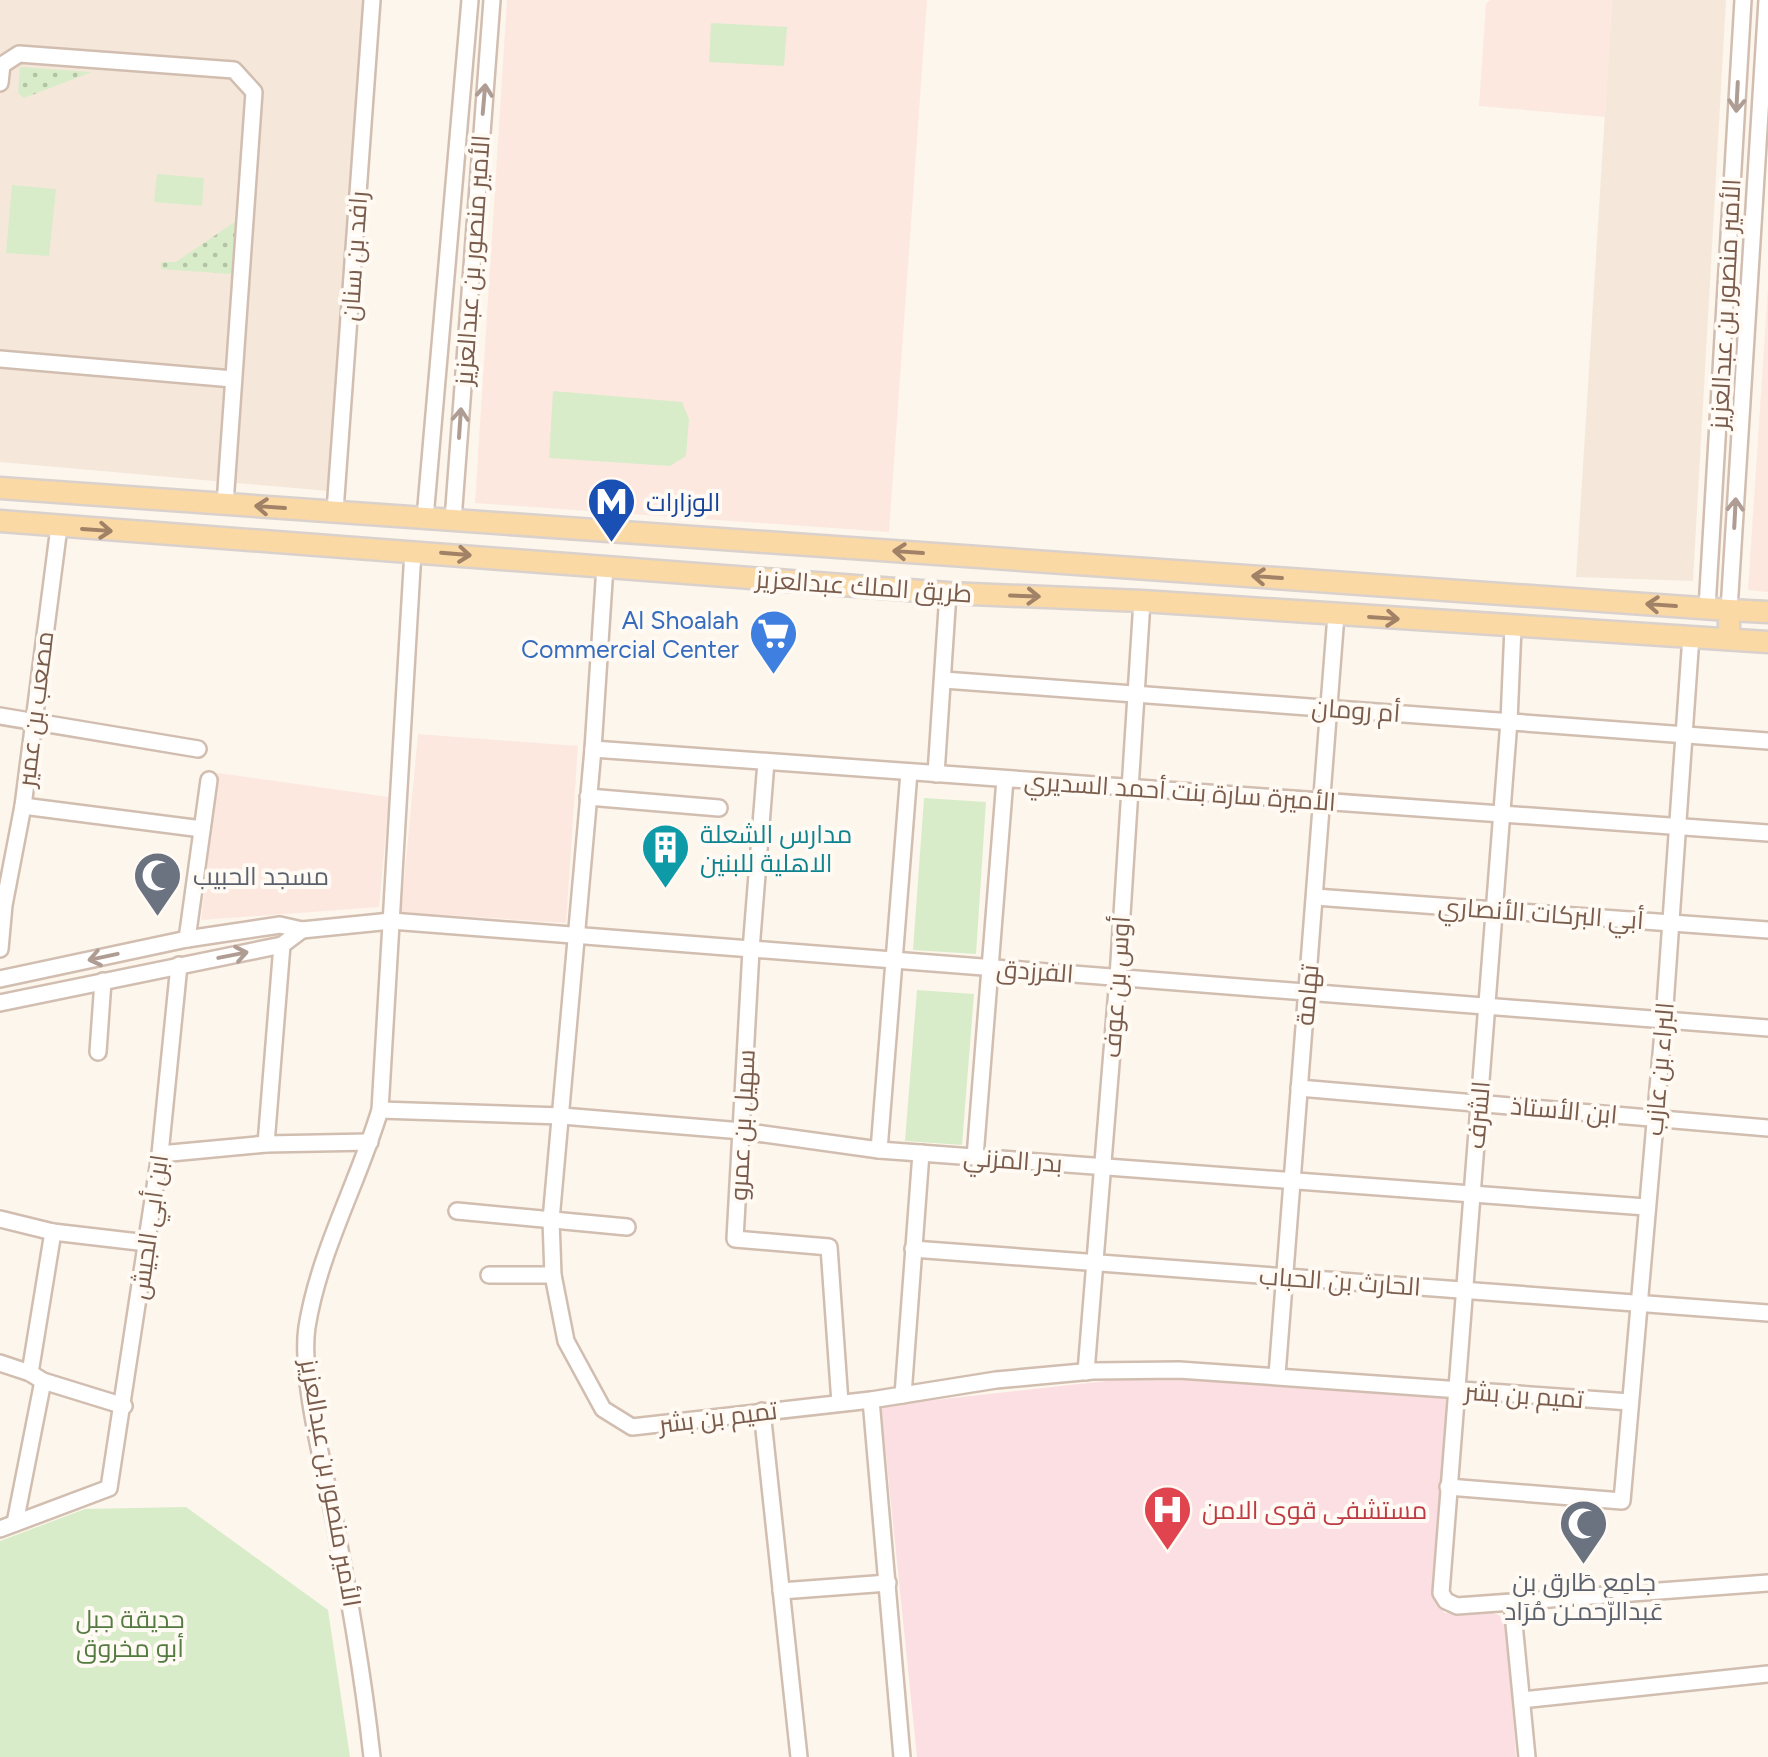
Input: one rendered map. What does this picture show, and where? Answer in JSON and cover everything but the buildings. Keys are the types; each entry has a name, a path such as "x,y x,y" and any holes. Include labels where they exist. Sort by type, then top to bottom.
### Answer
{"main road":[{"name":"طريق الملك عبدالعزيز","path":"0,488 1768,612"},
{"name":"طريق الملك عبدالعزيز","path":"0,522 948,593 1142,601 1768,642"},
{"path":"1738,610 1738,640"}],"street":[{"name":"رافد بن سنان","path":"335,512 372,0"},
{"name":"الأمير منصور بن عبدالعزيز","path":"426,518 470,0"},
{"name":"الأمير منصور بن عبدالعزيز","path":"454,520 492,0"},
{"name":"الأمير منصور بن عبدالعزيز","path":"1707,608 1743,0"},
{"name":"الأمير منصور بن عبدالعزيز","path":"1738,610 1742,398 1767,0"},
{"path":"0,83 2,65 20,54 234,70 254,92 224,504"},
{"path":"1727,262 1750,265"},
{"path":"0,359 233,379"},
{"path":"1719,396 1742,398"},
{"path":"431,459 458,460"},
{"name":"مصعب بن عمير","path":"0,950 2,904 23,806 59,527"},
{"name":"الأمير منصور بن عبدالعزيز","path":"372,1757 360,1648 310,1388 306,1331 320,1268 380,1110 413,551"},
{"name":"تميم بن بشر","path":"605,566 593,749 551,1220 553,1274 566,1341 603,1409 632,1427 871,1400 996,1380 1086,1372 1179,1370 1630,1402"},
{"path":"936,774 948,593"},
{"name":"أوس بن عوف","path":"1086,1372 1118,977 1142,601"},
{"name":"تهامة","path":"1277,1375 1336,616"},
{"name":"الشرف","path":"1512,1603 1457,1606 1446,1601 1441,1593 1510,722 1514,626"},
{"name":"البراء بن عازب","path":"1448,1487 1622,1501 1664,1020 1691,636"},
{"name":"أم رومان","path":"944,680 1768,741"},
{"path":"0,716 198,748"},
{"name":"الأميرة سارة بنت أحمد السديري","path":"593,749 1768,833"},
{"name":"سهيل بن عمرو","path":"766,762 751,950 736,1239 829,1247 840,1404"},
{"path":"878,1150 909,772"},
{"path":"975,1157 1005,779"},
{"path":"187,938 209,780"},
{"path":"588,797 719,808"},
{"path":"23,806 202,829"},
{"name":"أبي البركات الأنصاري","path":"1314,897 1768,930"},
{"name":"الفرزدق","path":"0,980 187,938 280,925 302,930 391,922 1768,1028"},
{"path":"0,1003 282,945 302,930"},
{"path":"266,1144 282,945"},
{"name":"ابن أبي الجيش","path":"8,1526 110,1488 160,1154 179,965"},
{"path":"98,1052 104,982"},
{"name":"ابن الأستاذ","path":"1299,1088 1768,1128"},
{"name":"بدر المزني","path":"380,1110 562,1116 742,1131 878,1150 1646,1207"},
{"path":"160,1154 266,1144 370,1142"},
{"path":"903,1395 921,1153"},
{"path":"457,1211 627,1227"},
{"path":"0,1219 53,1232 147,1243"},
{"path":"8,1526 36,1377 53,1232"},
{"name":"الحارث بن الحباب","path":"913,1249 1768,1313"},
{"path":"489,1275 553,1274"},
{"path":"0,1363 124,1406"},
{"path":"871,1400 902,1757"},
{"path":"762,1411 799,1757"},
{"path":"781,1591 888,1582"},
{"path":"1527,1757 1512,1603 1768,1583"},
{"path":"1522,1700 1768,1674"}],"shaded area":[{"path":"0,0 372,0 328,491 0,462"},
{"path":"507,0 927,0 889,532 475,503"},
{"path":"1490,0 1612,0 1605,117 1479,106 1486,4"},
{"path":"1612,0 1726,0 1693,581 1576,577"},
{"path":"1768,288 1768,592 1748,590"},
{"path":"418,734 578,746 566,923 401,912"},
{"path":"218,773 389,797 379,907 201,920"},
{"name":"مستشفى قوى الامن","path":"1178,1373 1446,1394 1451,1403 1436,1592 1444,1613 1490,1612 1506,1624 1516,1757 917,1757 881,1406"}],"green space":[{"path":"711,23 787,27 784,66 709,62"},
{"path":"20,67 92,72 24,98 18,93"},
{"path":"157,174 204,178 202,206 154,202"},
{"path":"12,185 56,189 49,256 6,253"},
{"path":"239,219 236,269 230,274 161,269 161,262 176,262"},
{"path":"553,391 682,402 689,419 686,456 670,466 549,458"},
{"path":"924,798 986,802 976,954 913,950"},
{"path":"917,990 974,994 962,1145 905,1141"},
{"name":"حديقة جبل أبو مخروق","path":"186,1507 328,1610 350,1757 0,1757 0,1541 85,1509"}],"place":[{"name":"الوزارات","path":"611,544"},
{"name":"Al Shoalah Commercial Center","path":"774,676"},
{"name":"مدارس الشعلة الاهلية للبنين","path":"665,890"},
{"name":"مسجد الحبيب","path":"158,918"},
{"name":"مستشفى قوى الامن","path":"1167,1552"},
{"name":"جامِع طَارق بن عَبدالرّحمـٰن مُرَاد","path":"1584,1566"}]}
